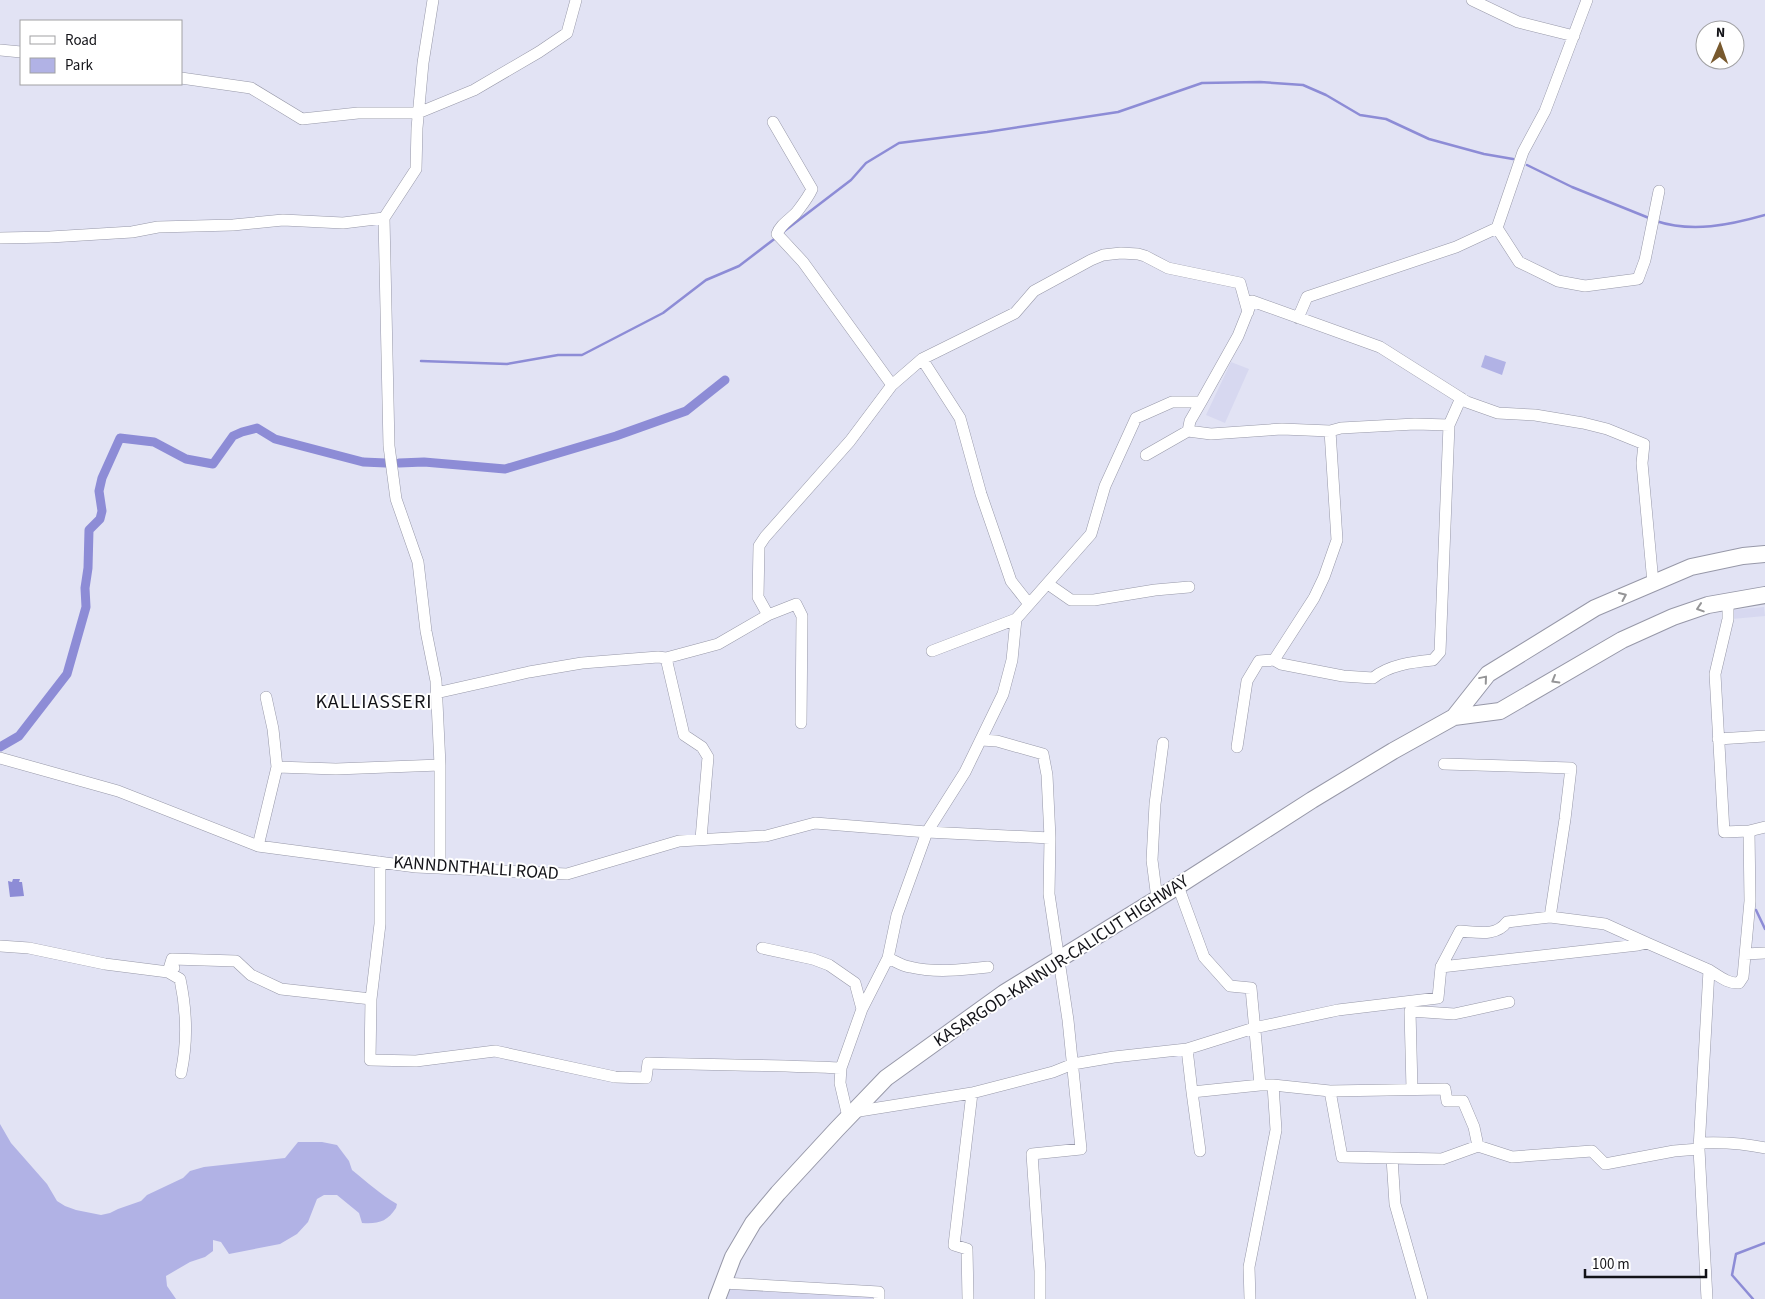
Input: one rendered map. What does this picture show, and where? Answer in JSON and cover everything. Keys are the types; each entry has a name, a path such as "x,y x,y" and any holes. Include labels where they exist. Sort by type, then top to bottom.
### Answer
{"highway":[{"name":"KASARGOD-KANNUR-CALICUT HIGHWAY","path":"1454,717 1488,674 1595,608 1692,567 1743,556 1765,554"},
{"name":"KASARGOD-KANNUR-CALICUT HIGHWAY","path":"717,1299 733,1257 753,1222 851,1114 886,1078 1004,994 1393,751 1454,717 1500,711 1622,640 1673,617 1708,605 1765,595"}],"street":[{"path":"433,0 423,63 418,113 416,169 384,218 390,446 396,499 418,562 436,693 440,765 440,868"},
{"path":"182,78 251,88 302,119 358,112 418,113 474,90 539,52 567,33 576,0"},
{"path":"1472,0 1518,22 1574,36"},
{"path":"1298,318 1307,297 1456,247 1497,228 1523,152 1546,111 1587,0"},
{"path":"0,50 20,52"},
{"path":"773,122 812,189 795,213 784,223 780,237 804,262 892,385"},
{"path":"1497,228 1519,262 1558,281 1585,286 1638,279 1645,260 1659,192"},
{"path":"0,238 132,232 158,227 233,225 283,220 343,223 384,218"},
{"path":"768,615 758,596 759,546 850,441 892,385 922,359 1015,312 1034,290 1090,260 1121,253 1146,256 1168,268 1240,283 1248,312"},
{"path":"1188,431 1190,421 1238,336 1252,301 1380,347 1467,402 1498,413 1535,415 1583,423 1644,444 1642,463 1653,582"},
{"path":"922,359 960,418 981,494 1011,581 1029,604"},
{"path":"1237,747 1248,681 1259,661 1274,660 1282,664 1343,676 1373,678 1379,673 1406,663 1432,660 1440,652 1449,425 1461,398"},
{"path":"932,651 1016,620 1090,534 1104,486 1136,418 1172,402 1201,402"},
{"path":"1146,455 1188,431 1211,434 1282,430 1330,431 1341,428 1414,424 1449,425"},
{"path":"1274,660 1314,598 1324,577 1337,540 1330,431"},
{"path":"1048,584 1071,600 1094,600 1155,590 1189,587"},
{"path":"1728,601 1728,618 1715,674 1724,832 1749,831 1765,827"},
{"path":"436,693 582,662 666,658 718,644 768,615 796,604 802,616 801,723"},
{"path":"1016,620 1012,660 1003,694 965,772 927,832 897,915 888,958 862,1009 841,1068 840,1083 851,1114 972,1094 1053,1072 1073,1064 1114,1057 1187,1049 1254,1028 1338,1010 1438,998 1441,967 1460,931 1496,932 1506,922 1550,917 1605,924 1709,970 1727,981 1739,983 1743,977 1750,901 1749,831"},
{"path":"666,658 684,735 702,747 708,757 701,839"},
{"path":"258,846 277,766 273,729 266,698"},
{"path":"1718,739 1765,736"},
{"path":"981,740 997,741 1043,754 1047,775 1050,838 1049,894 1073,1064 1081,1148 1032,1154 1040,1271 1040,1299"},
{"path":"1157,899 1152,860 1155,804 1163,743"},
{"name":"KANNDNTHALLI ROAD","path":"0,758 118,791 258,846 440,868 567,874 679,840 766,836 815,823 927,832 1050,838"},
{"path":"1444,764 1571,768 1550,917"},
{"path":"277,766 336,769 440,765"},
{"path":"380,862 380,924 371,999 370,1060 416,1061 495,1051 615,1077 646,1078 648,1063 768,1064 841,1068"},
{"path":"1178,886 1204,957 1230,986 1251,988 1260,1085"},
{"path":"1441,967 1647,943"},
{"path":"0,946 29,948 106,964 168,972 180,979 186,1008 186,1054 181,1073"},
{"path":"762,948 829,965 855,983 862,1009"},
{"path":"1745,954 1765,953"},
{"path":"888,958 909,967 940,970 988,967"},
{"path":"168,972 172,959 236,961 251,975 281,989 371,999"},
{"path":"1707,1299 1699,1146 1709,970"},
{"path":"1412,1089 1410,1011 1454,1014 1508,1002"},
{"path":"1187,1049 1200,1151"},
{"path":"1192,1092 1260,1085 1330,1091 1444,1089 1447,1101 1463,1101 1474,1127 1478,1146"},
{"path":"1250,1299 1249,1267 1276,1130 1273,1085"},
{"path":"1330,1091 1342,1157 1442,1159 1478,1146 1512,1157 1592,1151 1605,1164 1722,1142 1751,1144 1765,1148"},
{"path":"968,1299 967,1249 954,1245 972,1094"},
{"path":"1392,1158 1395,1204 1422,1299"},
{"path":"723,1283 879,1292 879,1299"}],"shaded area":[{"path":"1231,362 1249,369 1225,423 1206,415"},
{"path":"1764,607 1765,616 1732,619 1732,610"},
{"path":"13,879 20,879 19,882 22,882 24,896 10,897 8,881 12,882"},
{"path":"729,1289 877,1294 877,1299 727,1299"}],"green space":[{"path":"1485,355 1506,362 1502,375 1481,367"},
{"path":"0,1124 11,1143 47,1184 57,1201 76,1210 101,1215 110,1213 141,1201 147,1195 183,1178 190,1171 204,1167 285,1158 298,1142 322,1142 337,1145 349,1161 352,1170 397,1204 393,1213 386,1219 373,1223 362,1223 359,1213 337,1195 324,1195 317,1199 308,1222 297,1234 280,1244 229,1254 221,1242 213,1240 213,1251 205,1257 190,1262 166,1276 167,1286 176,1299 0,1299"}],"waterway":[{"path":"783,232 851,180 866,163 899,143 1118,112 1202,83 1260,82 1303,85 1326,95 1360,115 1386,119 1429,139 1484,154 1513,159"},
{"path":"1527,165 1572,187 1649,218"},
{"path":"1656,221 1683,227 1697,227 1738,222 1765,215"},
{"path":"421,361 507,364 558,355 582,355 663,313 706,280 739,266 777,237"},
{"path":"399,463 424,462 505,469 616,436 686,411 725,380"},
{"path":"0,747 19,736 67,674 86,607 85,588 88,568 89,530 100,519 102,511 99,491 102,478 120,438 154,442 186,459 213,464 233,436 257,428 275,439 363,462 386,463"},
{"path":"1756,910 1765,929"},
{"path":"1753,1299 1732,1275 1736,1254 1765,1243"}],"district":[{"name":"KALLIASSERI","path":"374,702"}]}
